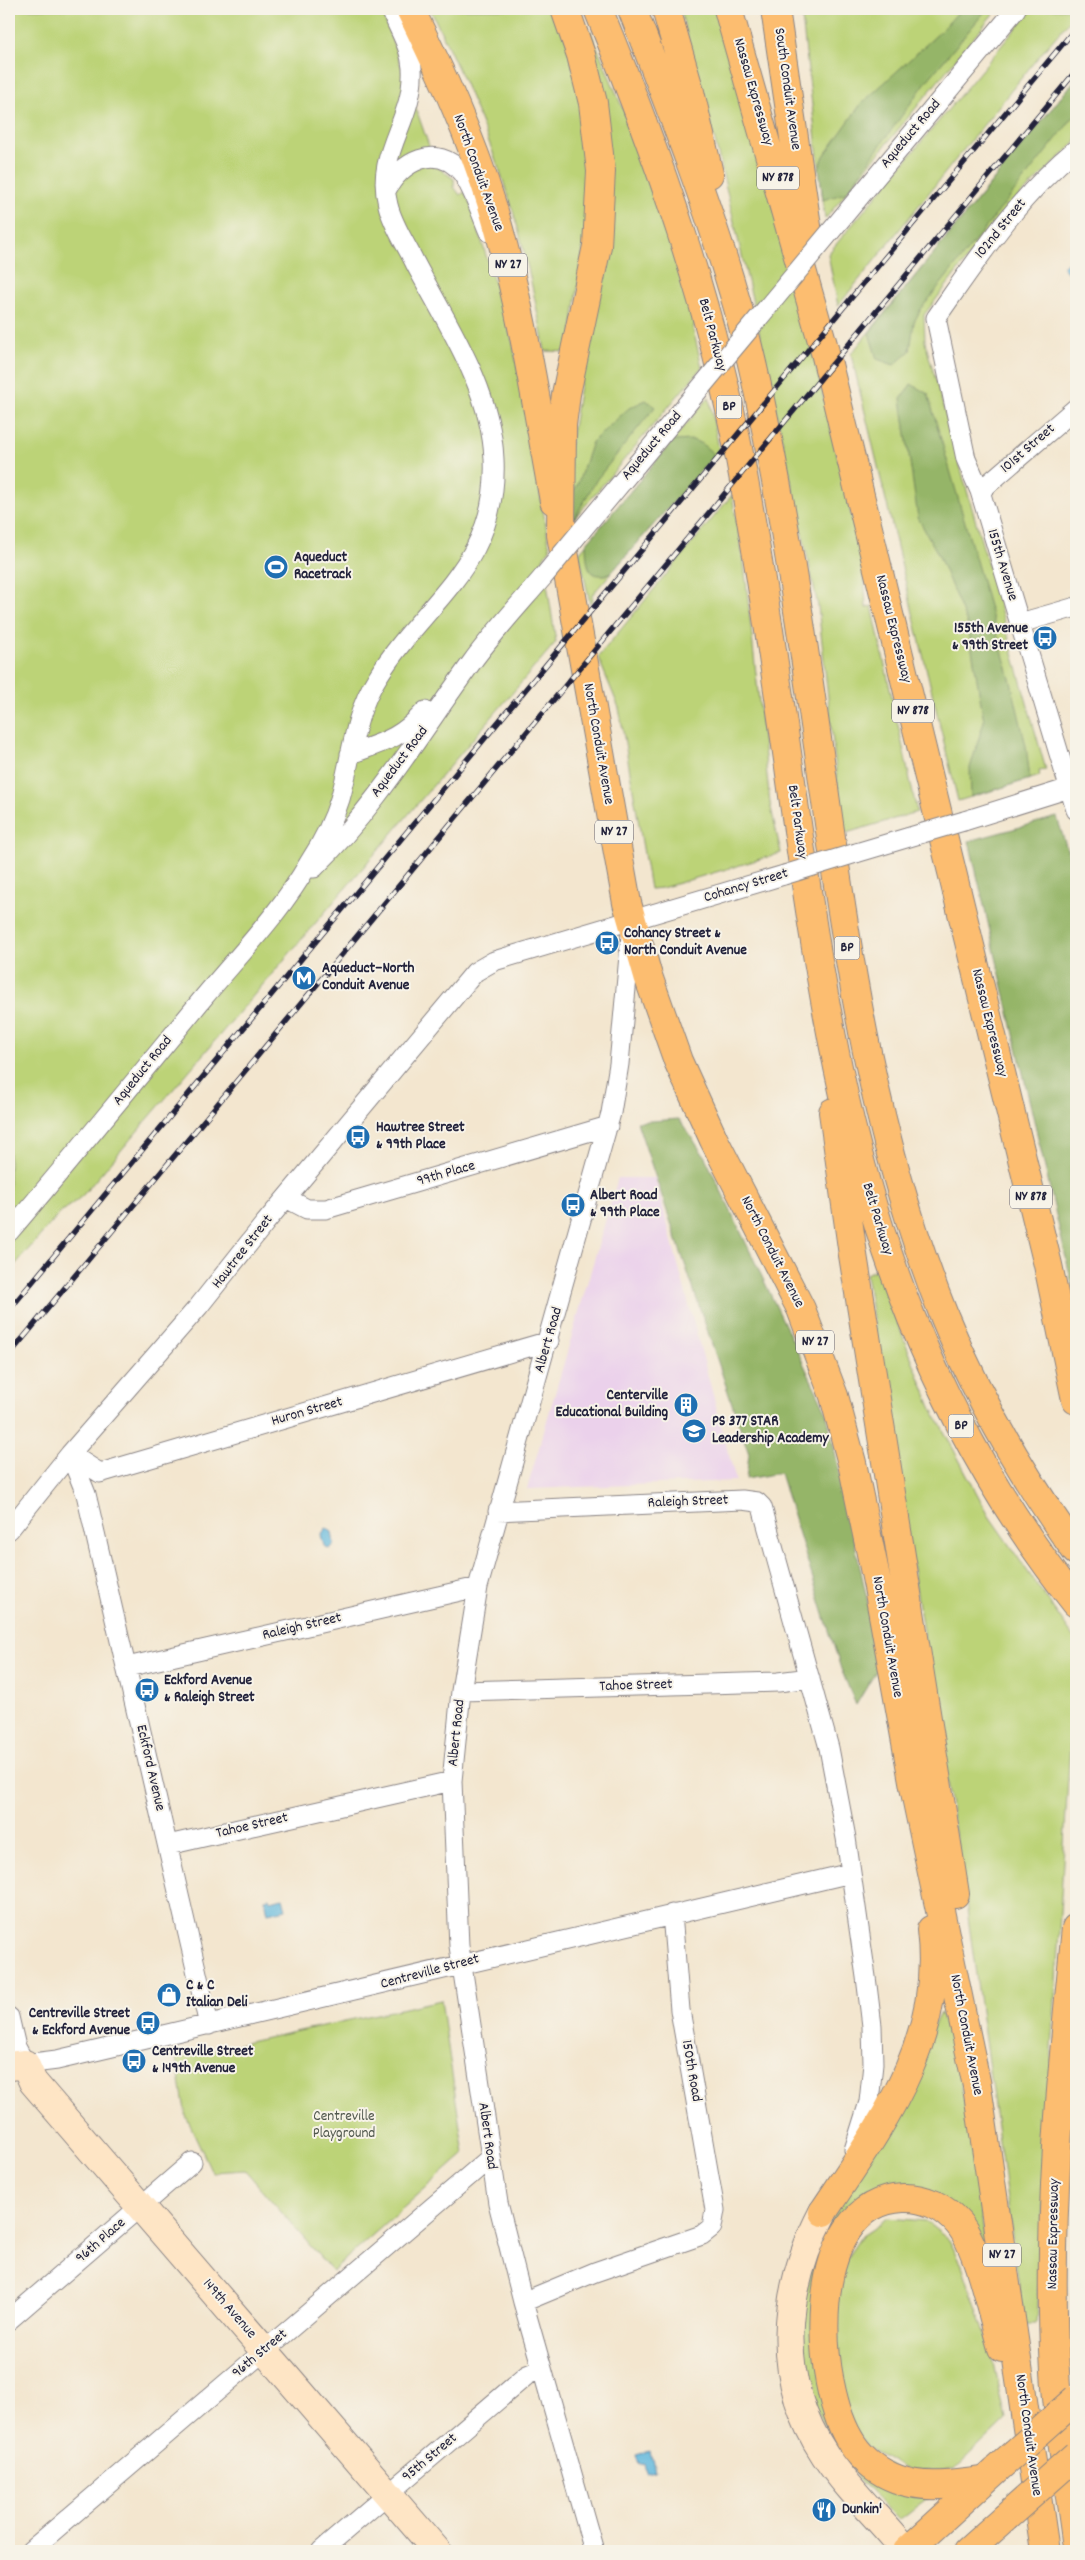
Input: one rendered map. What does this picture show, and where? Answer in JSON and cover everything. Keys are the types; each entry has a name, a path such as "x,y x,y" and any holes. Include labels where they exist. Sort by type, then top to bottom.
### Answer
{"main road":[{"name":"North Conduit Avenue","path":"410,9 443,80 481,174 515,288 571,533 631,920 662,1018 678,1061 714,1140 801,1309 834,1396 864,1512 916,1792 977,2086 1045,2551"},
{"path":"565,9 581,55 593,103 601,171 597,246 566,394 562,425 571,533"},
{"name":"Belt Parkway","path":"598,9 659,168 698,285 719,361 739,454 758,558 821,988 840,1080 863,1170 890,1259 911,1318 946,1396 978,1458 1024,1532 1076,1603"},
{"name":"Belt Parkway","path":"632,9 692,168 728,276 752,362 780,504 859,1016 879,1111 908,1212 934,1291 979,1394 1020,1467 1076,1551"},
{"path":"666,9 703,143 728,276"},
{"name":"Nassau Expressway","path":"728,9 824,348 1045,1256 1076,1400"},
{"name":"South Conduit Avenue","path":"775,9 824,348"},
{"path":"821,988 835,1134 968,1976 977,2086"},
{"path":"908,1212 960,1312 1006,1410 1049,1483 1076,1522"},
{"path":"823,2212 868,2144 901,2088 915,2058 924,2024 931,1989 933,1956 916,1792"},
{"name":"Nassau Expressway","path":"1076,1928 1056,2134 1052,2244 1055,2372 1076,2540"},
{"path":"990,2475 926,2486 896,2479 876,2468 860,2454 843,2427 828,2373 825,2339 826,2304 830,2275 839,2244 846,2230 865,2210 890,2199 910,2198 941,2208 958,2222 972,2247 1026,2424"},
{"path":"907,2551 1076,2399"},
{"path":"968,2551 1076,2454"}],"street":[{"name":"Aqueduct Road","path":"295,887 334,816 357,721 377,678 458,578 476,548 487,518 494,471 490,427 475,379 388,208 385,165 409,103 412,82 409,51 391,9"},
{"name":"Aqueduct Road","path":"9,1232 295,887 333,849 362,814 436,714 472,661 543,577 571,533 637,464 1016,9"},
{"name":"102nd Street","path":"936,318 1003,222 1058,164 1076,149"},
{"path":"386,191 399,170 418,159 434,157 454,166 464,176 515,288"},
{"name":"155th Avenue","path":"936,318 966,459 980,491 1073,788 1076,810"},
{"name":"101st Street","path":"980,491 1076,408"},
{"path":"1020,623 1076,607"},
{"path":"350,754 402,734 472,661"},
{"name":"Cohancy Street","path":"475,972 494,961 1073,788"},
{"name":"Albert Road","path":"594,2551 523,2302 498,2203 459,1946 452,1781 462,1691 478,1587 498,1511 549,1341 608,1126 619,1064 631,920"},
{"name":"Hawtree Street","path":"9,1530 70,1454 199,1306 286,1198 475,972"},
{"name":"99th Place","path":"286,1198 307,1209 326,1209 608,1126"},
{"name":"Huron Street","path":"70,1454 100,1473 549,1341"},
{"name":"Eckford Avenue","path":"70,1454 86,1494 209,2025"},
{"name":"Raleigh Street","path":"498,1511 732,1500 757,1502 765,1514 810,1678"},
{"name":"Raleigh Street","path":"127,1667 478,1587"},
{"path":"810,1678 829,1748 851,1873 872,2026 873,2064 869,2102 857,2143 801,2260 792,2293 789,2342 796,2389 808,2424 825,2454 907,2551"},
{"name":"Tahoe Street","path":"462,1691 758,1682 810,1678"},
{"name":"Tahoe Street","path":"168,1845 452,1781"},
{"name":"Centreville Street","path":"17,2065 57,2060 851,1873"},
{"name":"150th Road","path":"523,2302 594,2272 702,2236 712,2227 714,2210 680,2010 672,1914"},
{"path":"9,2016 16,2047 17,2065"},
{"name":"149th Avenue","path":"17,2065 437,2551"},
{"name":"96th Street","path":"30,2551 490,2158"},
{"name":"96th Place","path":"9,2320 192,2162"},
{"name":"95th Street","path":"321,2551 527,2375 542,2369"}],"shaded area":[{"path":"618,1178 655,1178 736,1481 527,1489"}],"green space":[{"name":"Aqueduct Racetrack","path":"9,9 381,9 436,166 454,179 454,187 460,195 465,192 471,206 513,344 550,549 543,558 556,642 82,1196 58,1215 9,1272"},
{"path":"430,9 559,9 595,161 569,352 545,351 524,251 507,192 472,99"},
{"path":"680,9 717,9 803,311 864,570 866,608 872,606 917,812 843,834 818,606 751,294 715,141"},
{"path":"801,9 997,9 825,219"},
{"path":"961,9 987,9 926,82 846,193 823,200 819,168 824,156 861,104 941,31"},
{"path":"1032,9 1076,9 1076,13 1035,61 838,306 828,254"},
{"path":"590,30 630,126 696,320 693,329 702,367 574,519 569,452 593,307 585,44"},
{"path":"1076,79 1076,142 1003,212 924,315 925,342 1046,770 1039,771 1040,776 958,801 851,354"},
{"path":"1076,79 1076,114 921,309 914,322 910,351 894,365 877,359 869,333"},
{"path":"911,384 928,394 1011,682 1026,746 1030,779 971,797 970,768 984,721 968,626 938,554 918,518 901,399"},
{"path":"709,397 719,449 592,595 593,600 590,603 579,553"},
{"path":"646,400 655,407 597,479 574,519 570,497 578,483 592,442 629,408"},
{"path":"693,440 702,444 715,455 610,574 596,575 589,568 586,544 673,441"},
{"path":"732,495 744,563 770,803 781,853 662,888 650,889 619,708 598,657"},
{"path":"1057,817 1076,878 1076,1301 969,841"},
{"path":"679,1119 705,1157 826,1411 881,1663 856,1705 841,1669 780,1473 746,1479 749,1454 637,1122"},
{"path":"876,1269 931,1407 989,1516 1076,1641 1036,2323 1024,2323 965,1895 866,1274"},
{"name":"Centreville Playground","path":"441,2000 464,2154 332,2271 245,2170 212,2172 186,2116 176,2058"},
{"path":"940,2013 957,2054 985,2241 978,2242 925,2191 881,2190 854,2204 829,2239 837,2436 934,2493 899,2520 864,2484 845,2461 829,2436 818,2412 805,2362 803,2337 804,2311 813,2256"},
{"path":"888,2218 925,2221 949,2240 962,2265 993,2358 1006,2420 954,2470 908,2471 868,2448 846,2417 833,2347 835,2301 846,2259 862,2235"}],"water":[{"path":"1076,255 1076,274 1072,278 1063,267"},
{"path":"326,1528 332,1532 334,1544 330,1549 324,1546 321,1535"},
{"path":"269,1898 270,1901 283,1898 286,1909 268,1913 265,1899"},
{"path":"650,2451 655,2471 646,2473 644,2464 639,2465 636,2455"}],"railway":[{"path":"9,1310 1076,28"},
{"path":"9,1355 1076,71"}],"place":[{"name":"Aqueduct Racetrack","path":"276,567"},
{"name":"155th Avenue & 99th Street","path":"1045,638"},
{"name":"Cohancy Street & North Conduit Avenue","path":"607,943"},
{"name":"Aqueduct–North Conduit Avenue","path":"304,978"},
{"name":"Hawtree Street & 99th Place","path":"358,1137"},
{"name":"Albert Road & 99th Place","path":"573,1205"},
{"name":"Centerville Educational Building","path":"686,1405"},
{"name":"PS 377 STAR Leadership Academy","path":"694,1431"},
{"name":"Eckford Avenue & Raleigh Street","path":"147,1690"},
{"name":"C & C Italian Deli","path":"169,1995"},
{"name":"Centreville Street & Eckford Avenue","path":"148,2023"},
{"name":"Centreville Street & 149th Avenue","path":"134,2061"},
{"name":"Dunkin'","path":"824,2510"}]}
